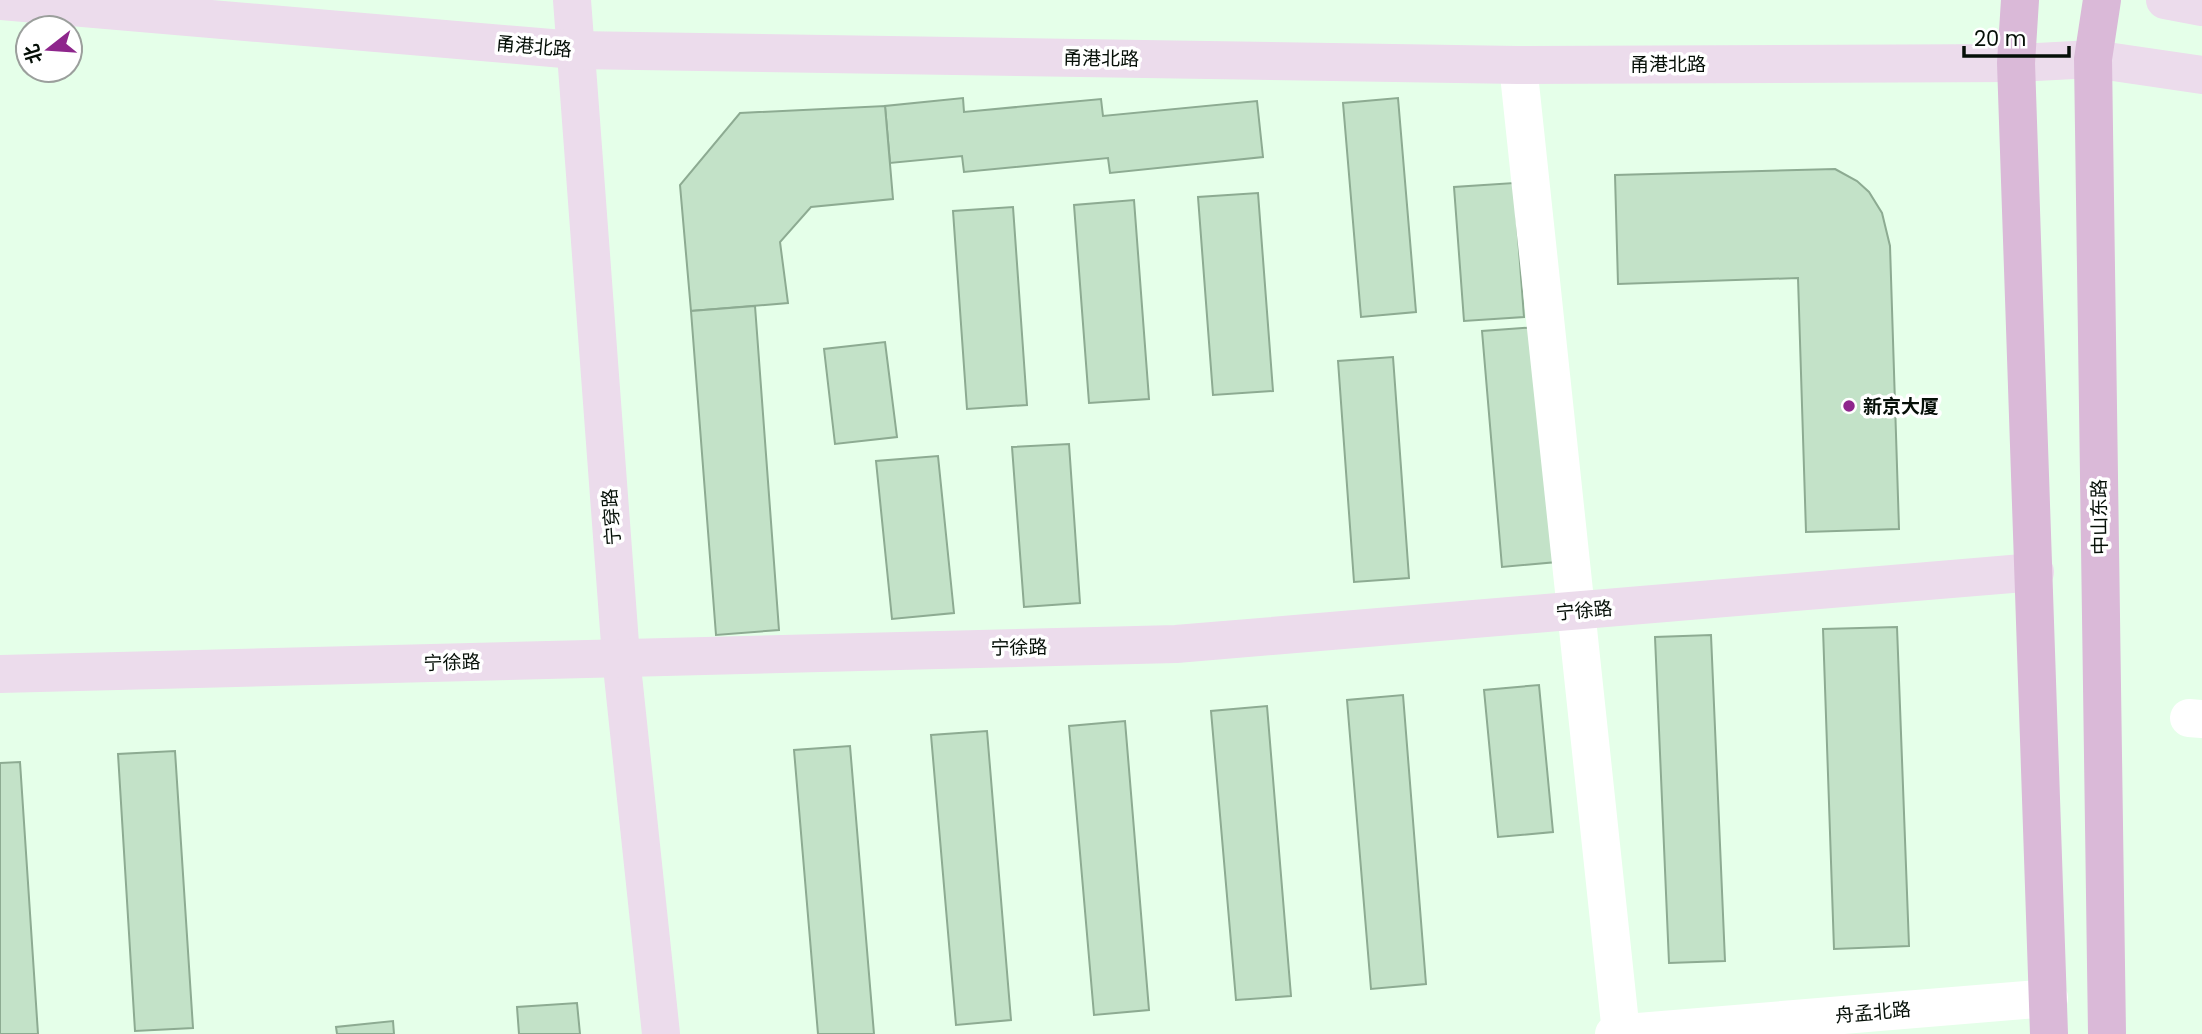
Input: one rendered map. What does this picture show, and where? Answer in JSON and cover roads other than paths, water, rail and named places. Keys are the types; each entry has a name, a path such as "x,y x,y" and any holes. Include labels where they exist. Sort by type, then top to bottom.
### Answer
{"main road":[{"path":"2020,0 2016,63 2049,1016"},
{"name":"中山东路","path":"2102,0 2093,59 2107,1034"}],"street":[{"name":"宁穿路","path":"572,0 621,657 661,1034"},
{"path":"2165,0 2202,7"},
{"name":"甬港北路","path":"0,1 575,50 1518,65 2016,63 2093,59 2202,75"},
{"path":"1518,65 1621,1033"},
{"name":"宁徐路","path":"0,674 1176,643 2035,572"},
{"name":"舟孟北路","path":"1614,1034 2049,1016"}],"place":[{"name":"新京大厦","path":"1849,406"}]}
